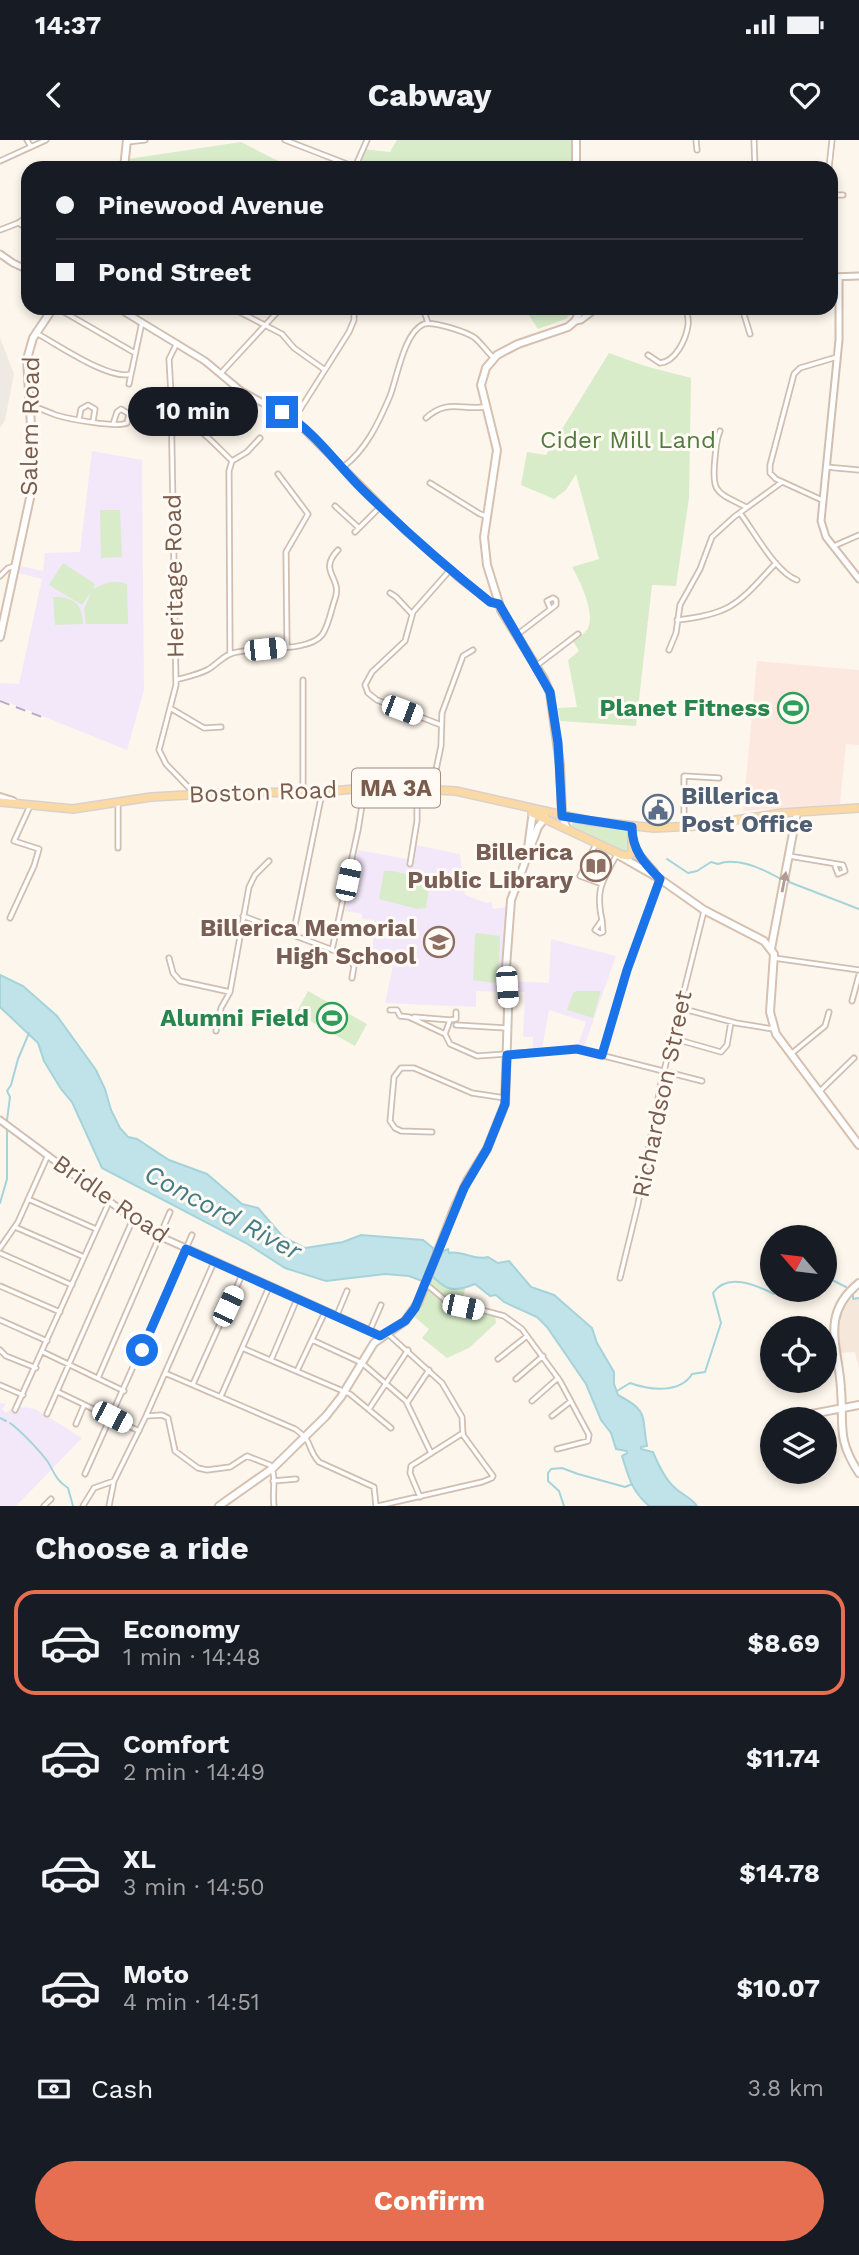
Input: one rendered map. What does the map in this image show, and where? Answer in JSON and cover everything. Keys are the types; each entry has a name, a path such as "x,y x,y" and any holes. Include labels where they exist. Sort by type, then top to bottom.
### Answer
{"main road":[{"path":"575,161 576,140"},
{"path":"125,161 127,141"},
{"name":"Salem Road","path":"0,637 21,549 31,484 32,443 27,359 36,333 50,315"},
{"path":"567,829 562,816 562,782 554,705 548,686 499,604 485,558 486,516 497,450 481,382 486,368 494,358 518,344 564,329 578,315"},
{"name":"Boston Road","path":"0,800 30,806 74,809 142,798 196,794 303,793 365,787 432,789 456,791 532,811 632,827 684,827 797,812 859,808"},
{"path":"527,857 532,811"},
{"name":"MA 3A","path":"532,811 617,854"},
{"path":"771,949 797,812"},
{"path":"219,1506 273,1468 330,1412 384,1334 410,1316 426,1283 464,1188 487,1149 503,1111 508,1029 506,967 511,900 538,827 545,818"},
{"path":"567,829 574,818"},
{"path":"617,854 630,855 632,827"},
{"path":"632,843 660,879"},
{"path":"617,854 705,909 764,941 771,949 774,958 770,1012 774,1029 859,1145"},
{"path":"859,1283 842,1302 834,1324 833,1343 840,1378 842,1437 859,1473"},
{"path":"837,1410 859,1405"}],"street":[{"path":"27,140 31,147"},
{"path":"0,161 46,140"},
{"path":"127,141 145,140"},
{"path":"285,140 342,161"},
{"path":"357,161 367,140"},
{"path":"696,140 697,150"},
{"path":"754,140 755,161"},
{"path":"830,161 832,140"},
{"path":"838,195 843,195"},
{"path":"0,230 21,221"},
{"path":"0,254 21,266"},
{"path":"838,277 859,276"},
{"path":"67,315 135,353"},
{"path":"130,315 221,373 241,391 294,419 380,507 450,570 490,602 499,604"},
{"path":"245,315 282,334 294,348 325,370"},
{"path":"221,373 274,315"},
{"path":"294,419 352,326 353,315"},
{"path":"425,315 428,323"},
{"path":"575,321 588,315"},
{"path":"648,355 660,363 674,358 688,326 687,315"},
{"path":"744,315 750,334"},
{"path":"836,315 837,357 821,525 859,579"},
{"path":"129,384 142,322"},
{"path":"342,469 362,451 389,398 398,367 419,327 428,323 472,336 494,358"},
{"path":"36,333 119,376 131,374"},
{"name":"Heritage Road","path":"177,343 169,359 176,680 160,745 160,756 196,794"},
{"path":"822,500 773,477 769,468 794,374 800,368 837,357"},
{"path":"79,419 82,407 88,405 95,409 93,421"},
{"path":"29,406 58,415 79,419 113,424 123,425 127,423 129,414 121,409 117,412 113,424"},
{"path":"426,418 437,409 445,407 485,407"},
{"path":"172,417 181,419 200,432 232,461"},
{"path":"720,431 716,440 714,485 720,493 746,507"},
{"path":"230,654 229,481 232,461 260,438"},
{"path":"825,467 859,470"},
{"path":"278,474 308,514 286,552 287,646"},
{"path":"669,650 674,641 682,599 700,569 710,540 746,507 782,482"},
{"path":"430,483 486,516"},
{"path":"335,506 357,530 380,507"},
{"path":"740,512 776,563 786,574 797,580"},
{"path":"834,546 859,535"},
{"path":"176,680 204,672 230,654 310,643 322,634 337,594 337,585 329,572 329,566 338,550"},
{"path":"677,620 731,608 776,563"},
{"path":"0,576 8,568 16,566"},
{"path":"441,725 377,701 366,690 366,681 406,640 412,614 450,570"},
{"path":"390,593 412,614"},
{"path":"516,635 550,608"},
{"path":"536,666 578,634"},
{"path":"432,789 441,746 442,713 463,656 473,650"},
{"path":"303,680 303,793"},
{"path":"170,708 204,728 221,727"},
{"path":"684,827 684,776 719,778"},
{"path":"332,950 365,787"},
{"path":"410,864 417,821 416,804 421,789"},
{"path":"293,934 322,792"},
{"path":"118,802 118,848"},
{"path":"10,918 39,849 14,841 30,806"},
{"path":"596,844 580,876 602,884"},
{"path":"603,920 598,903 602,884 617,854"},
{"path":"789,856 827,862 835,866"},
{"path":"216,1031 221,1008 230,992 251,882 269,861"},
{"path":"602,1055 627,970 660,879"},
{"name":"Richardson Street","path":"620,1278 638,1204 664,1071 705,909"},
{"path":"243,916 351,958 354,965 352,978"},
{"path":"169,958 174,975 180,981 230,992"},
{"path":"774,958 859,973 852,1001"},
{"path":"680,1008 731,1022 774,1029"},
{"path":"390,1010 397,1010 400,1016 450,1020 456,1019 456,1012"},
{"path":"791,1054 825,1026 829,1012"},
{"path":"409,1017 446,1034"},
{"path":"428,1026 430,1018"},
{"path":"450,1020 446,1034 450,1044 477,1056 577,1049 702,1081"},
{"path":"672,1038 722,1052 727,1045 731,1022"},
{"path":"456,1025 508,1029"},
{"path":"820,1091 854,1058"},
{"path":"432,1132 401,1131 390,1121 394,1077 401,1068 414,1068 472,1093 505,1098"},
{"name":"Bridle Road","path":"0,1120 132,1219 159,1236 369,1332 384,1334"},
{"path":"48,1155 15,1227 0,1251 72,1285"},
{"path":"27,1198 96,1229"},
{"path":"16,1410 109,1202"},
{"path":"97,1378 170,1212"},
{"path":"47,1414 132,1219"},
{"path":"15,1227 84,1257"},
{"path":"85,1474 192,1235"},
{"path":"109,1506 114,1481 146,1416 214,1262"},
{"path":"193,1384 242,1275"},
{"path":"426,1283 451,1302 504,1316 517,1324 543,1356 590,1438 588,1441 557,1449"},
{"path":"0,1286 60,1312"},
{"path":"221,1396 269,1287"},
{"path":"336,1317 347,1291"},
{"path":"271,1360 297,1299"},
{"path":"369,1332 381,1305"},
{"path":"297,1371 325,1312"},
{"path":"0,1320 47,1341"},
{"path":"165,1373 292,1427 306,1436 319,1462 374,1488 377,1506 492,1478 491,1470 463,1433 463,1421 442,1382 408,1350 384,1334"},
{"path":"498,1359 527,1336"},
{"path":"312,1340 362,1363 407,1402 431,1453"},
{"path":"242,1348 345,1392 391,1428"},
{"path":"0,1350 6,1356 36,1368"},
{"path":"369,1409 408,1350"},
{"path":"43,1352 124,1391"},
{"path":"516,1379 543,1356"},
{"path":"407,1402 429,1370"},
{"path":"532,1401 558,1378"},
{"path":"0,1385 23,1395"},
{"path":"58,1392 139,1431"},
{"path":"552,1416 571,1401"},
{"path":"76,1424 84,1405"},
{"path":"146,1416 162,1416 169,1420 175,1451 198,1468 207,1470 230,1467 247,1456 266,1463 273,1468 274,1506"},
{"path":"420,1497 410,1469 413,1464 463,1433"},
{"path":"273,1481 296,1479"},
{"path":"83,1506 94,1488 114,1481"},
{"path":"44,1506 51,1499"}],"shaded area":[{"path":"0,338 14,374 5,420 0,428"},
{"path":"92,451 142,460 144,690 127,750 0,699 0,683 19,684 42,579 18,573 20,566 43,571 45,553 80,552"},
{"path":"757,661 859,670 859,745 846,744 840,804 743,811"},
{"name":"Billerica Memorial High School","path":"416,845 460,854 465,895 487,903 491,901 493,909 507,907 503,992 476,991 476,1007 385,1003 393,966 372,965 374,920 362,919 362,914 345,911 358,850 412,860"},
{"path":"551,939 616,956 584,1047 578,1045 586,1022 549,1010 542,1049 533,1049 533,1037 523,1037 525,992 510,992 509,981 549,983"},
{"path":"859,1299 859,1368 855,1352 839,1353 837,1325 847,1300"},
{"path":"0,1403 6,1404 2,1409 6,1413 15,1406 35,1409 82,1438 16,1506 0,1506"}],"green space":[{"path":"397,140 574,140 572,161 360,161 363,149 390,152"},
{"path":"241,142 278,161 128,161"},
{"path":"529,315 569,315 566,319 538,329"},
{"name":"Cider Mill Land","path":"609,353 691,378 689,498 676,586 652,585 636,726 560,721 558,708 577,707 568,660 579,651 573,641 586,631 590,617 586,599 572,567 599,559 576,474 566,490 554,499 521,485 527,452 546,455"},
{"path":"100,510 120,510 122,557 101,558"},
{"path":"63,563 95,584 93,589 109,582 127,584 128,624 86,624 84,609 91,592 82,605 49,585"},
{"path":"53,597 66,598 76,603 81,611 83,624 55,625"},
{"path":"574,822 629,830 648,869 572,829 570,826"},
{"path":"384,871 430,880 426,908 417,909 379,899"},
{"path":"477,933 500,936 499,981 496,983 473,980"},
{"name":"Alumni Field","path":"308,991 367,1024 355,1046 296,1013"},
{"path":"576,991 601,991 593,1018 567,1010"},
{"path":"431,1275 441,1285 465,1289 462,1302 439,1292 429,1280"},
{"path":"427,1287 441,1301 495,1317 496,1323 469,1348 447,1358 422,1338 429,1329 412,1315"}],"water":[{"name":"Concord River","path":"0,975 23,986 57,1016 96,1070 111,1110 128,1137 137,1139 169,1160 207,1174 242,1204 258,1208 283,1237 305,1248 343,1242 361,1235 423,1240 433,1248 434,1255 441,1256 443,1251 448,1249 449,1253 488,1257 498,1263 509,1261 531,1287 554,1295 592,1328 597,1343 614,1372 618,1395 640,1410 647,1446 641,1449 653,1452 671,1484 697,1506 649,1506 638,1495 622,1456 627,1451 616,1449 611,1433 601,1420 586,1384 547,1327 537,1317 504,1302 496,1295 490,1296 475,1284 460,1289 443,1286 427,1271 422,1281 409,1276 385,1274 326,1281 285,1268 246,1243 102,1168 72,1102 44,1061 38,1043 0,1007"}],"waterway":[{"path":"667,859 688,873 711,862 733,862 758,868 779,878"},
{"path":"789,882 859,909"},
{"path":"7,1120 10,1097 7,1091 29,1033"},
{"path":"0,1203 7,1179 7,1129"},
{"path":"617,1391 630,1383 664,1389 680,1385 692,1374 705,1372 721,1323 713,1293 726,1283 734,1282 760,1287"},
{"path":"837,1282 846,1287"},
{"path":"853,1294 853,1299 859,1298"},
{"path":"0,1418 6,1421"},
{"path":"10,1423 40,1452 58,1479 68,1488 73,1506"},
{"path":"564,1506 559,1491 548,1481 551,1469 562,1468 625,1487 632,1484"}],"railway":[{"path":"0,701 42,717"}],"place":[{"name":"Planet Fitness","path":"793,708"},
{"name":"Billerica Post Office","path":"658,810"},
{"name":"Billerica Public Library","path":"596,866"},
{"name":"Billerica Memorial High School","path":"439,942"},
{"name":"Alumni Field","path":"332,1018"}],"route":[{"path":"142,1350 186,1249 380,1336 408,1319 422,1295 464,1188 487,1149 498,1123 505,1104 507,1055 577,1049 602,1055 627,970 660,879 632,843 632,827 562,816 562,782 554,705 548,686 499,604 490,602 431,554 364,491 306,429 282,412"}]}
